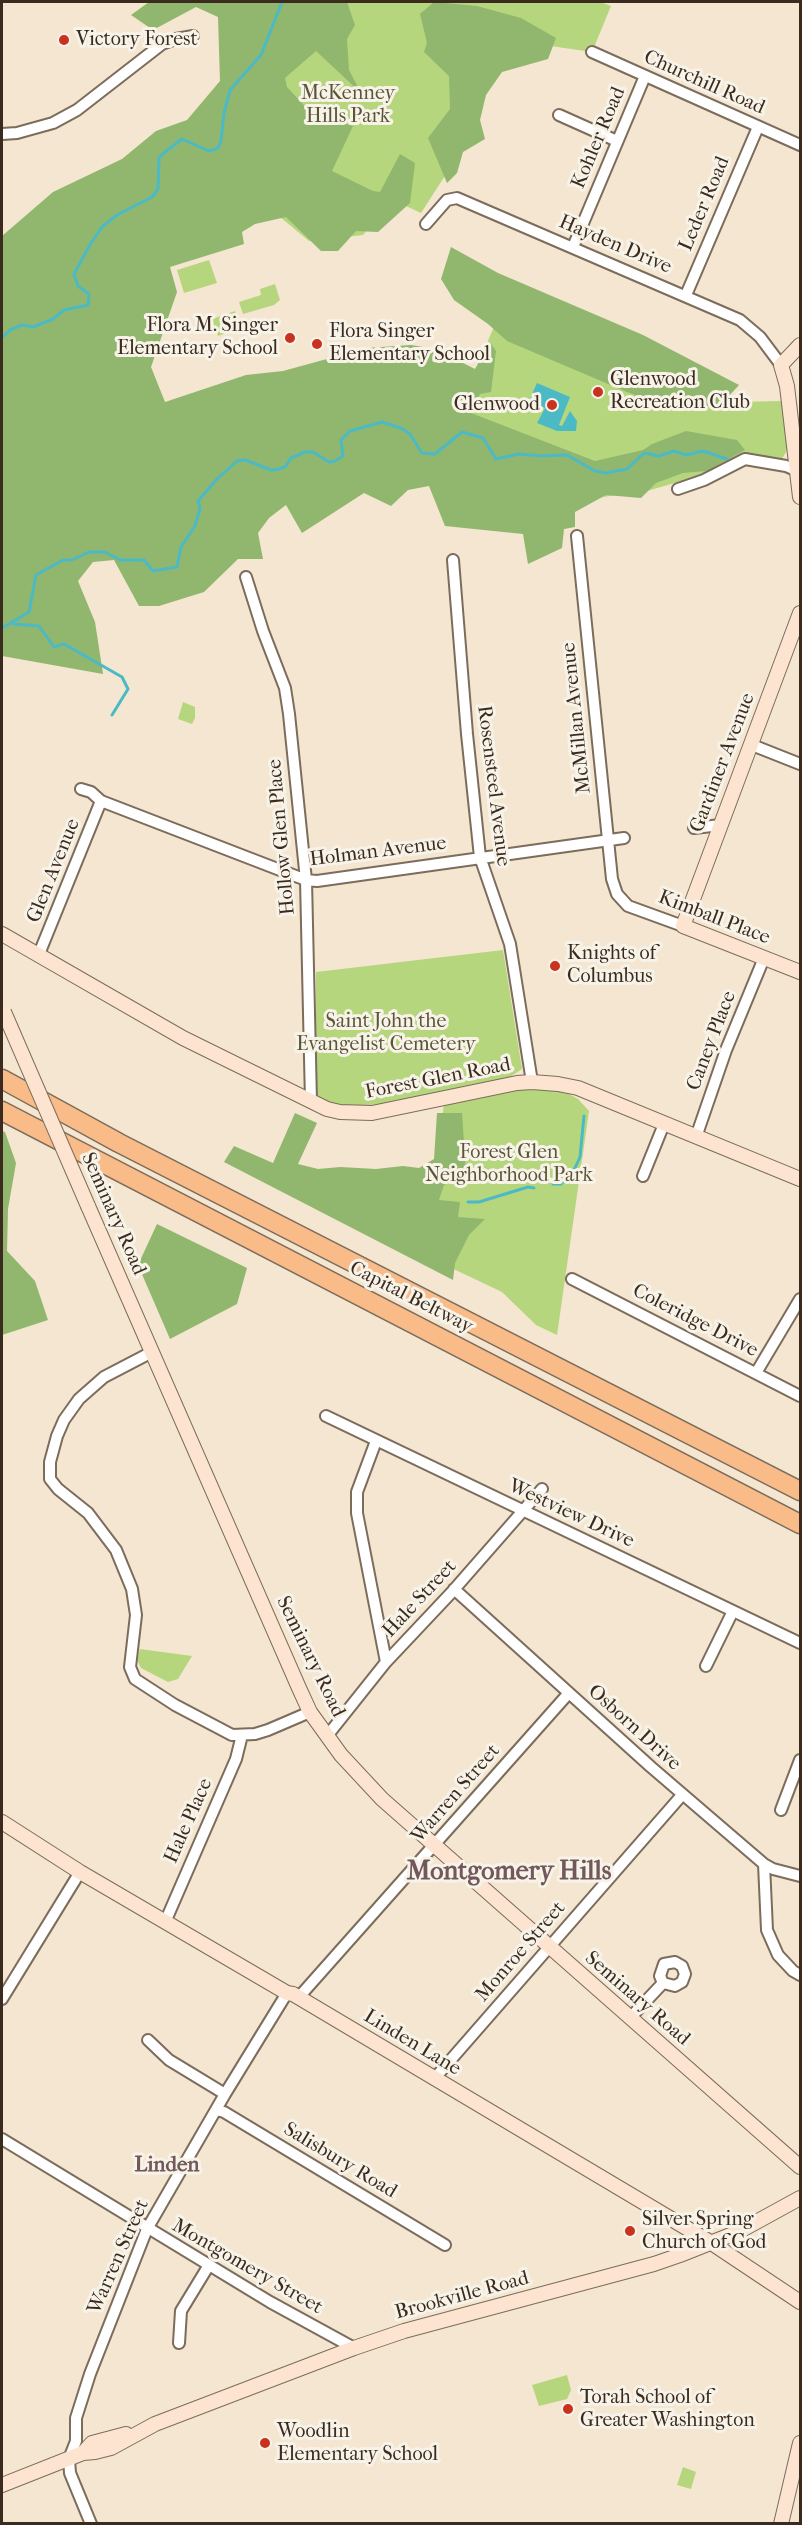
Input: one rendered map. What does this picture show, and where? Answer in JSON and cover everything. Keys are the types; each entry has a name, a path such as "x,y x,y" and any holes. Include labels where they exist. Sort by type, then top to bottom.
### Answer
{"highway":[{"name":"Capital Beltway","path":"2,1079 119,1143 801,1491"},
{"name":"Capital Beltway","path":"2,1111 801,1524"}],"street":[{"path":"2,134 17,133 53,123 77,110 162,44 193,36"},
{"name":"Churchill Road","path":"592,52 801,145"},
{"name":"Kohler Road","path":"573,247 645,76"},
{"path":"559,115 617,141"},
{"name":"Leder Road","path":"686,295 758,127"},
{"name":"Hayden Drive","path":"426,225 447,200 457,198 740,320 760,337 781,365"},
{"path":"801,345 781,365 788,386 801,497"},
{"path":"678,489 704,480 745,459 786,466 799,472"},
{"name":"McMillan Avenue","path":"577,536 607,840 612,879 617,894"},
{"name":"Rosensteel Avenue","path":"453,560 467,734 480,857 510,944 532,1082"},
{"name":"Hollow Glen Place","path":"246,577 263,631 285,688 306,880 311,1102"},
{"name":"Gardiner Avenue","path":"683,926 801,613"},
{"path":"752,745 801,764"},
{"name":"Holman Avenue","path":"81,789 92,792 101,801 306,880 317,881 624,838"},
{"name":"Glen Avenue","path":"39,954 101,801"},
{"path":"694,828 721,825"},
{"name":"Kimball Place","path":"617,894 628,906 801,972"},
{"name":"Forest Glen Road","path":"2,934 183,1038 311,1102 340,1112 372,1113 532,1082 578,1088 801,1179"},
{"path":"2,950 10,945 22,945"},
{"name":"Caney Place","path":"696,1137 726,1050 764,958"},
{"name":"Seminary Road","path":"3,1009 310,1712 364,1782 801,2167"},
{"path":"643,1176 664,1124"},
{"name":"Coleridge Drive","path":"572,1279 801,1396"},
{"path":"756,1373 801,1299"},
{"path":"152,1352 104,1377 79,1400 64,1420 50,1462 50,1479 58,1489 88,1513 116,1550 132,1589 136,1615 130,1668 134,1678 174,1705 232,1735 268,1730 310,1712"},
{"name":"Westview Drive","path":"326,1416 801,1643"},
{"path":"376,1441 357,1492 357,1513 386,1662"},
{"name":"Hale Street","path":"327,1736 386,1662 454,1590 542,1489"},
{"name":"Osborn Drive","path":"454,1590 682,1795 764,1864 773,1869 801,1876"},
{"path":"706,1666 733,1611"},
{"name":"Warren Street","path":"91,2523 70,2473 69,2459 76,2441 76,2418 90,2374 147,2229 225,2094 293,1995 436,1845 568,1694"},
{"name":"Hale Place","path":"166,1920 236,1759 242,1735"},
{"path":"781,1810 800,1763"},
{"name":"Monroe Street","path":"434,2079 682,1795"},
{"name":"Linden Lane","path":"2,1822 80,1872 166,1920 710,2242 801,2302"},
{"path":"764,1864 767,1929 778,1954 793,1971 801,1975"},
{"path":"2,1999 80,1872"},
{"path":"630,2018 663,1983"},
{"path":"148,2040 169,2060 225,2094"},
{"name":"Salisbury Road","path":"216,2110 224,2112 445,2245"},
{"name":"Montgomery Street","path":"2,2139 147,2229 270,2302 354,2348"},
{"name":"Brookville Road","path":"2,2485 83,2453 92,2443 122,2434 134,2434 238,2391 354,2348 447,2319 654,2264 738,2232 801,2198"},
{"path":"178,2343 181,2311 208,2265"},
{"path":"781,2523 800,2452"}],"green space":[{"path":"149,2 347,2 355,25 347,39 349,70 361,93 316,51 285,78 287,87 322,125 339,122 353,126 332,171 373,191 380,192 400,154 415,163 410,203 378,232 356,231 338,251 321,251 286,217 255,224 242,232 244,244 170,267 177,292 151,367 165,402 246,375 283,371 367,348 411,345 435,349 475,369 490,342 496,351 491,392 480,394 471,413 595,461 643,450 652,444 686,431 737,440 745,450 707,471 683,473 656,483 641,498 606,495 575,512 575,527 564,529 562,548 528,564 523,534 445,526 429,486 408,490 391,506 364,493 302,533 286,505 269,518 258,533 263,559 238,559 204,592 159,606 139,606 114,560 93,562 78,581 95,622 103,674 2,656 2,236 53,192 122,159 156,131 187,120 220,81 218,17 196,7 153,30 131,15"},
{"name":"McKenney Hills Park","path":"229,2 600,2 611,6 592,52 502,39 450,168 421,213 393,200 363,235 309,241 216,164"},
{"path":"434,2 477,6 521,18 556,38 548,59 502,72 486,95 480,120 485,139 463,152 457,173 447,183 428,138 450,109 449,76 424,52 427,43 420,14"},
{"path":"451,247 498,273 643,335 739,385 718,408 678,400 676,410 627,392 507,341 488,324 454,300 441,279"},
{"path":"209,260 217,283 184,293 177,270"},
{"path":"275,284 280,300 274,305 243,314 239,302 261,295 260,289"},
{"path":"235,311 241,328 218,336 212,319"},
{"name":"Glenwood Recreation Club","path":"496,322 721,383 732,402 783,401 788,447 786,452 780,462 750,456 719,470 647,491 566,502 444,479 476,369"},
{"path":"183,702 195,707 195,718 192,724 178,719"},
{"name":"Saint John the Evangelist Cemetery","path":"503,950 522,1069 510,1077 388,1104 342,1106 316,1099 316,972"},
{"name":"Forest Glen Neighborhood Park","path":"510,1090 565,1092 578,1099 589,1111 557,1335 536,1325 502,1292 424,1255 444,1104"},
{"path":"295,1113 317,1123 298,1164 318,1169 340,1167 376,1169 403,1166 419,1168 434,1159 437,1113 462,1113 466,1172 444,1185 439,1200 460,1202 458,1217 485,1219 469,1235 455,1263 453,1280 224,1162 234,1146 273,1163"},
{"path":"2,1131 5,1132 16,1163 8,1209 7,1251 35,1281 48,1320 2,1335"},
{"path":"157,1224 247,1268 237,1304 170,1339 138,1265"},
{"path":"140,1649 192,1656 178,1679 168,1682 141,1668 137,1660"},
{"path":"567,2375 571,2390 567,2399 539,2406 532,2385"},
{"path":"683,2467 696,2472 691,2489 677,2485"}],"water":[{"name":"Glenwood","path":"537,383 570,397 559,425 562,426 570,411 577,421 576,431 557,431 537,423 545,408 529,401"}],"waterway":[{"path":"2,338 10,330 22,325 33,327 53,319 64,310 88,305 89,294 78,286 74,274 91,243 102,227 117,215 152,197 158,189 159,158 182,139 209,151 218,148 230,90 261,55 282,2"},
{"path":"2,628 29,612 36,575 63,560 72,560 89,552 105,552 120,560 144,560 153,571 177,567 181,547 195,526 200,509 198,501 237,461 245,460 271,470 285,467 291,458 305,452 313,452 329,462 335,461 343,456 341,440 350,431 382,422 401,428 410,434 422,453 435,454 462,432 483,438 496,459 519,454 567,455 595,471 606,473 627,469 644,453 659,456 674,451 686,455 703,451 727,459"},
{"path":"13,624 39,626 54,647 64,644 122,677 128,689 112,715"},
{"path":"553,1184 561,1184 575,1168 580,1157 584,1116"},
{"path":"468,1202 479,1202 528,1187 534,1188"}],"place":[{"name":"Victory Forest","path":"64,40"},
{"name":"Flora M. Singer Elementary School","path":"290,338"},
{"name":"Flora Singer Elementary School","path":"317,344"},
{"name":"Glenwood Recreation Club","path":"598,392"},
{"name":"Glenwood","path":"552,405"},
{"name":"Knights of Columbus","path":"555,966"},
{"name":"Silver Spring Church of God","path":"630,2231"},
{"name":"Torah School of Greater Washington","path":"568,2409"},
{"name":"Woodlin Elementary School","path":"265,2443"}],"district":[{"name":"Montgomery Hills","path":"509,1873"},
{"name":"Linden","path":"167,2166"}]}
